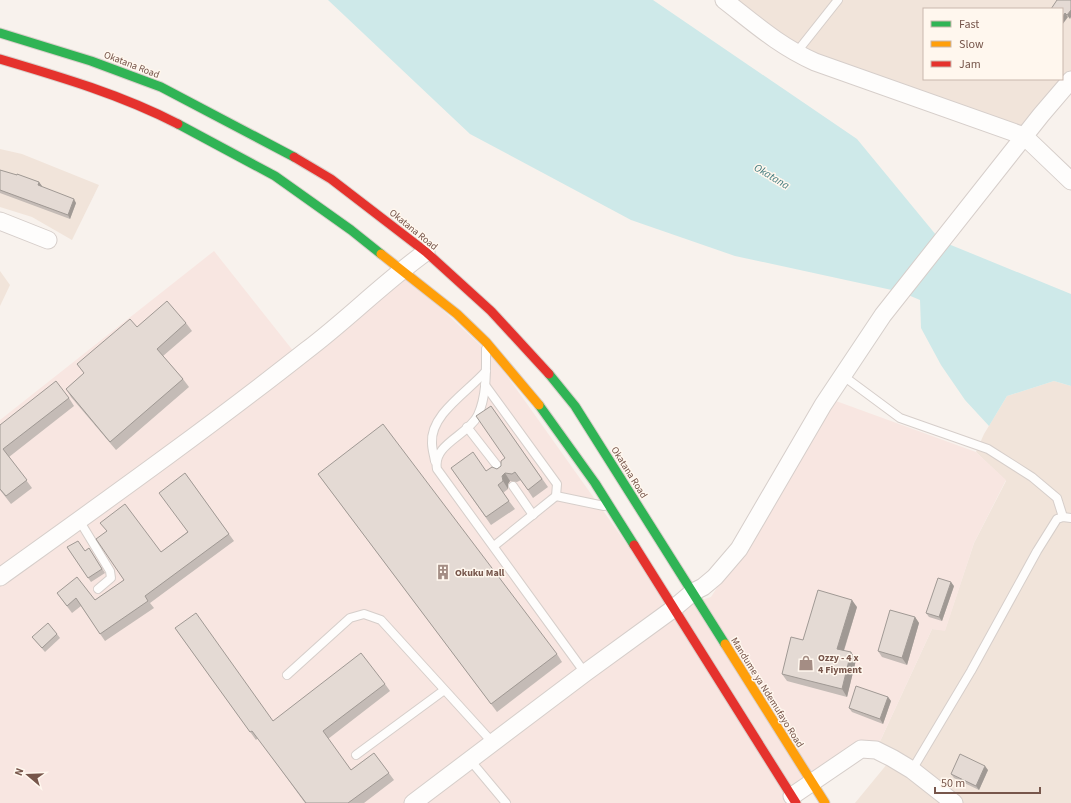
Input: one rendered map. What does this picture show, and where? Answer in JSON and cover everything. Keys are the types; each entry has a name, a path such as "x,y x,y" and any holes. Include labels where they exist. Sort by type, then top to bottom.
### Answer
{"main road":[{"name":"Okatana Road","path":"0,33 91,60 161,87 288,154 331,179 426,252 491,311 516,336 562,389 593,433 693,592"},
{"path":"0,59 83,84 151,110 275,176 403,269 457,314 486,342 517,377 558,430 611,507 673,609 794,800"},
{"name":"Mandume ya Ndemufayo Road","path":"693,592 825,803"}],"street":[{"path":"724,0 776,42 795,54 1024,136 1071,181"},
{"path":"413,803 715,577 738,549 842,375 883,315 1024,136 1071,80"},
{"path":"0,221 48,240"},
{"path":"0,577 308,350 403,269 426,252"},
{"path":"794,800 813,783 860,749 876,750 912,770 954,803"}],"lane":[{"path":"795,54 838,0"},
{"path":"435,461 440,453 477,417 483,402 486,371 486,342"},
{"path":"486,371 476,384 440,416 435,426 432,442 437,469 585,673"},
{"path":"842,375 900,418 988,449 1032,477 1057,498 1067,517 1057,519 1037,551 912,770"},
{"path":"485,385 557,484 556,496 494,546"},
{"path":"467,427 502,472"},
{"path":"513,486 533,515"},
{"path":"556,496 611,507"},
{"path":"79,520 110,571 110,578 98,589"},
{"path":"287,675 350,618 364,614 381,620 443,690 493,743"},
{"path":"356,755 443,690"},
{"path":"470,760 506,803"}],"shaded area":[{"path":"724,0 1071,0 1071,81 1024,136 815,62"},
{"path":"0,149 22,154 99,185 72,240 32,217 0,207"},
{"path":"214,251 298,357 402,272 495,359 673,609 711,597 836,401 976,452 1006,480 974,543 945,631 932,629 876,750 860,749 796,803 0,803 0,420"},
{"path":"0,271 10,285 0,306"},
{"path":"1054,381 1071,386 1071,803 855,803 892,758 876,750 932,629 945,630 974,543 1006,481 976,452 984,434 1007,396"}],"water":[{"name":"Okatana","path":"328,0 653,0 857,139 941,241 1071,294 1071,386 1054,381 1007,396 989,426 965,400 941,365 921,328 920,300 901,292 735,256 631,220 470,134"}],"building":[{"path":"1057,0 1071,0 1071,10 1067,15 1065,13 1063,16 1063,8 1052,8"},
{"path":"0,170 39,182 38,185 74,199 68,215 0,190"},
{"path":"167,301 186,323 157,349 183,379 110,442 66,389 84,373 77,364 130,319 137,327"},
{"path":"56,381 69,398 3,449 27,480 6,496 0,489 0,425"},
{"path":"491,406 542,479 528,490 515,472 512,474 505,473 502,476 503,481 498,485 509,501 486,517 451,468 473,452 486,471 492,467 497,469 501,466 501,461 505,458 476,416"},
{"name":"Okuku Mall","path":"383,424 557,654 491,704 318,474"},
{"path":"185,473 229,534 145,596 148,601 100,634 76,598 67,606 57,593 77,577 95,600 124,580 96,539 107,531 100,523 125,504 161,552 188,532 159,493"},
{"path":"78,541 85,551 89,548 102,569 88,578 67,547"},
{"path":"938,578 951,582 939,617 926,613"},
{"path":"818,590 852,600 837,649 851,652 842,689 782,674 791,637 803,640"},
{"path":"890,610 915,617 902,658 878,651"},
{"path":"196,613 273,721 361,653 385,684 323,731 351,770 374,753 389,773 348,803 306,803 252,731 250,732 175,628"},
{"path":"48,623 57,634 42,648 32,637"},
{"path":"856,686 888,697 880,719 849,708"},
{"path":"960,754 985,766 976,786 951,774"}],"traffic: fast":[{"path":"0,33 91,61 161,87 294,157"},
{"path":"178,124 275,176 351,230 381,254"},
{"path":"549,374 575,406 725,644"},
{"path":"539,405 595,483 634,545"}],"traffic: slow":[{"path":"381,254 457,314 486,342 539,405"},
{"path":"725,644 825,803"}],"traffic: jam":[{"path":"0,59 113,95 178,124"},
{"path":"294,157 331,179 426,252 491,311 549,374"},
{"path":"634,545 796,803"}],"place":[{"name":"Okuku Mall","path":"443,572"},
{"name":"Ozzy - 4 x 4 Fiyment","path":"806,663"}]}
